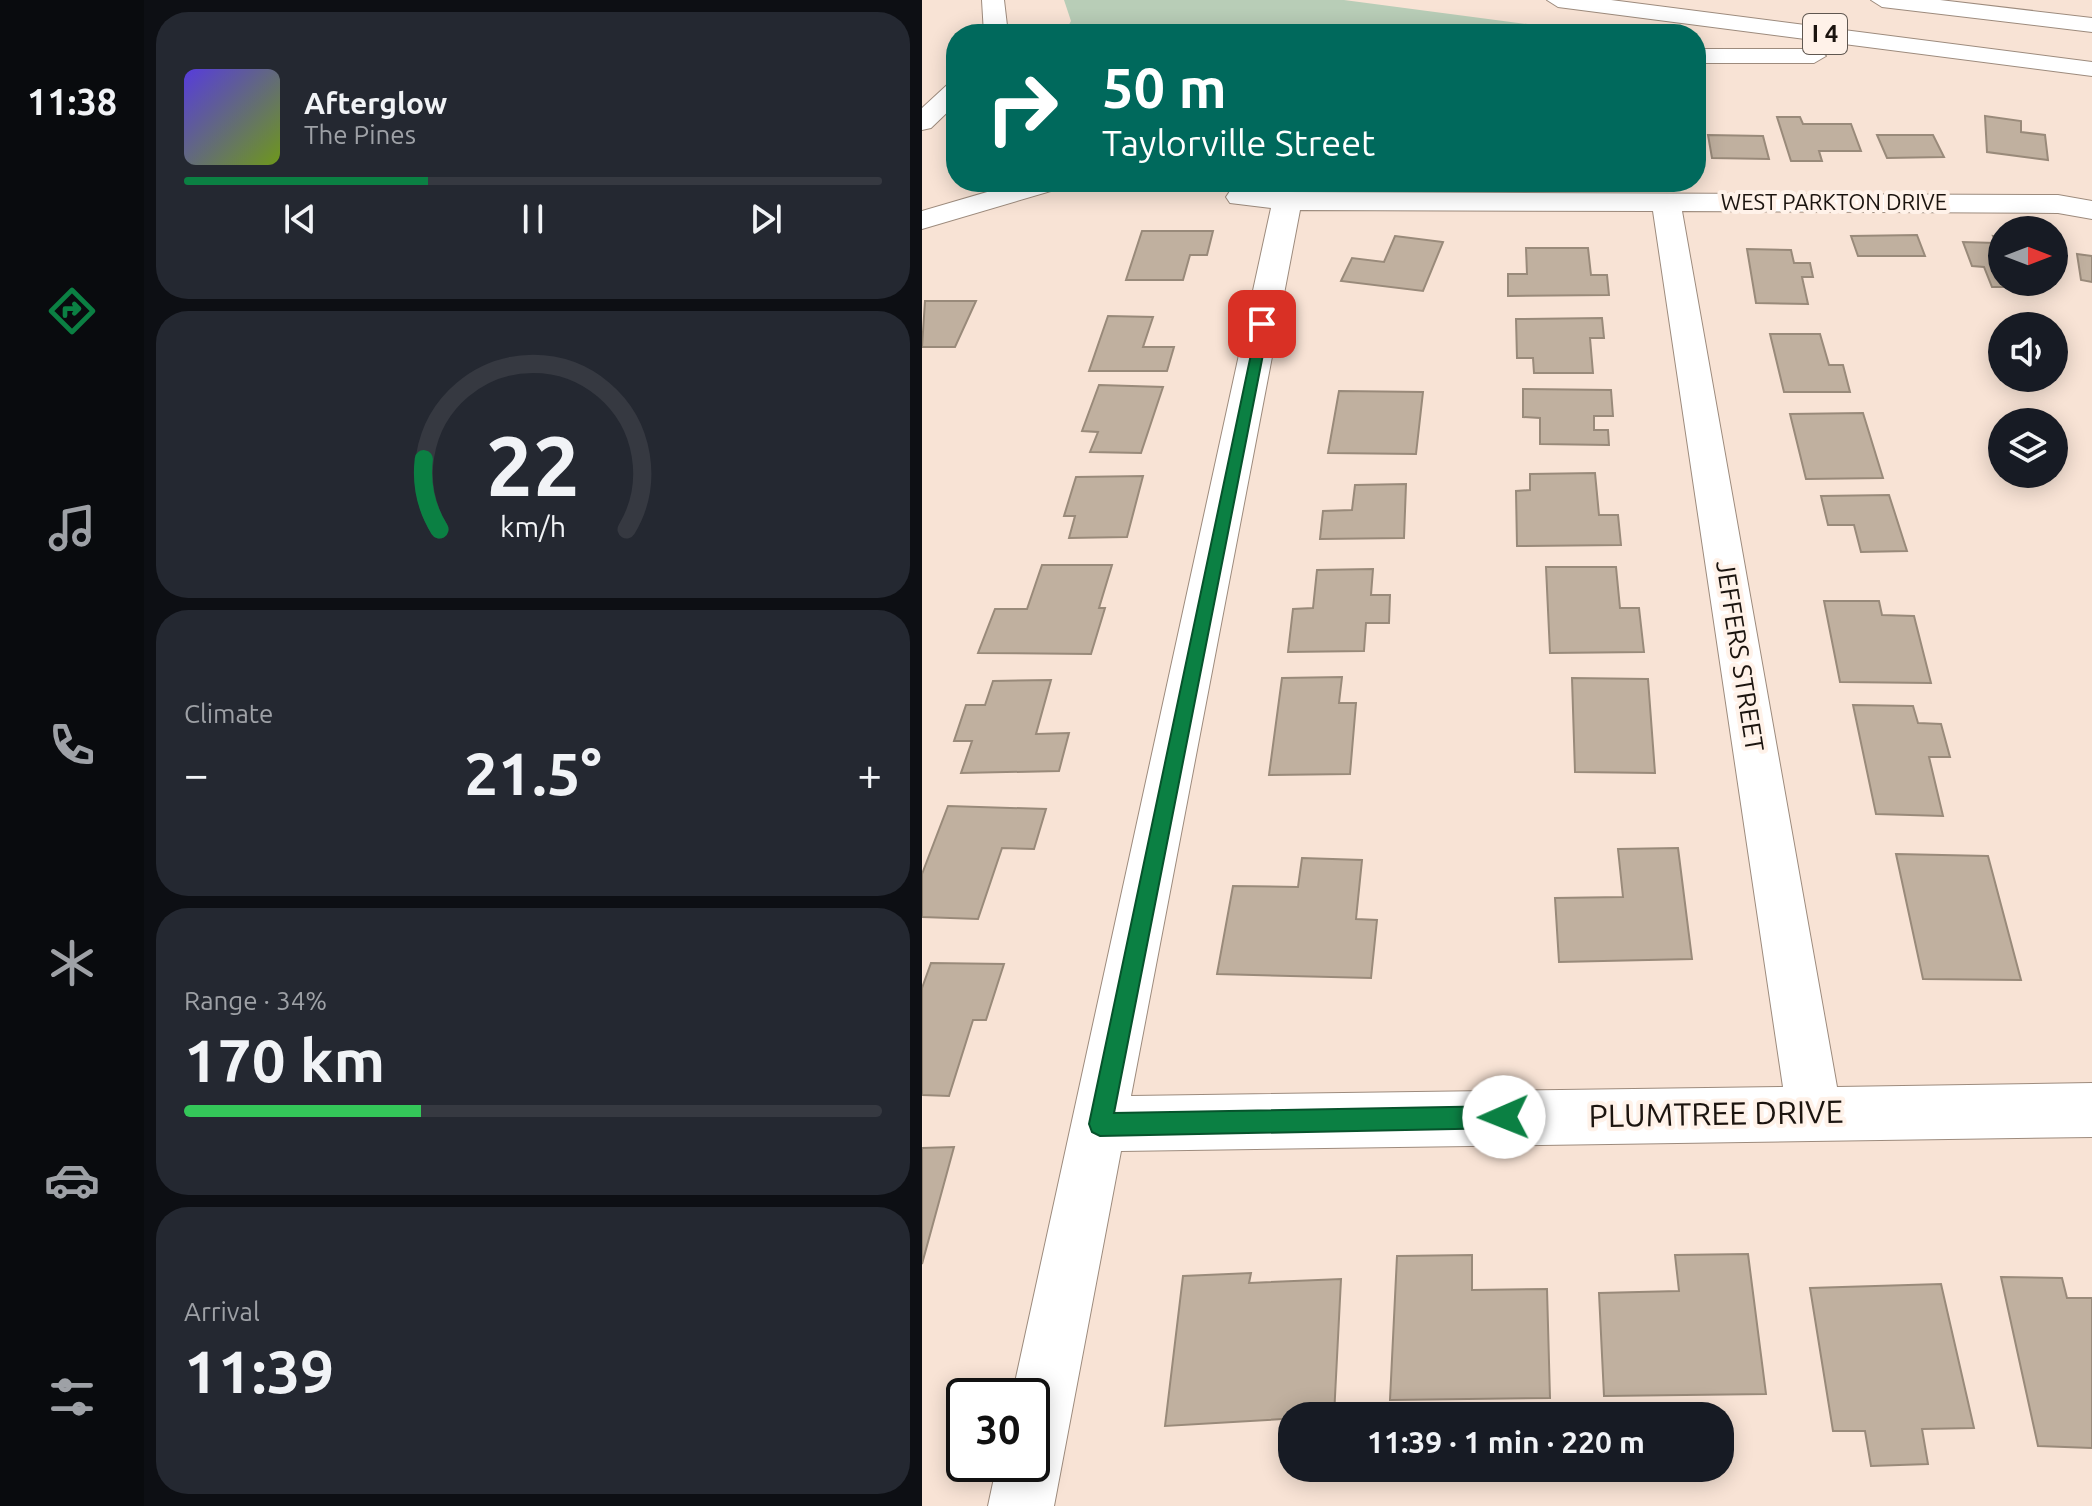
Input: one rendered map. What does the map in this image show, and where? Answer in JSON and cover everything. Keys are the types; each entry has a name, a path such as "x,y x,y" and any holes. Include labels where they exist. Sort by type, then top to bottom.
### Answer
{"main road":[{"path":"993,0 995,24"},
{"name":"I 4","path":"1558,0 2092,69"},
{"name":"I 4","path":"1882,0 2092,25"},
{"path":"1706,56 1840,56 2092,69"},
{"path":"922,122 946,99"},
{"path":"922,220 1017,192"},
{"name":"WEST PARKTON DRIVE","path":"1240,197 1287,201 2058,204 2092,210"},
{"path":"1047,1378 1287,201"},
{"name":"JEFFERS STREET","path":"1666,201 1814,1112"},
{"name":"PLUMTREE DRIVE","path":"1100,1124 2092,1110"},
{"path":"1021,1506 1026,1482"}],"green space":[{"path":"1064,0 1344,0 1527,24 1069,24"}],"building":[{"path":"1985,116 2021,121 2021,132 2045,135 2048,160 1987,152"},
{"path":"1777,117 1800,117 1803,124 1851,124 1861,151 1819,151 1822,161 1791,161"},
{"path":"1708,135 1763,136 1769,159 1712,158"},
{"path":"1877,135 1933,135 1944,157 1887,158"},
{"path":"1142,231 1213,231 1207,255 1190,255 1183,280 1126,280"},
{"path":"1917,235 1925,256 1858,256 1851,236"},
{"path":"1395,236 1443,242 1423,291 1341,281 1352,258 1384,262"},
{"path":"1963,242 1988,243 1988,277 1984,267 1972,266"},
{"path":"1526,248 1588,248 1591,275 1607,275 1609,295 1508,296 1508,274 1527,274"},
{"path":"1747,249 1791,250 1794,263 1810,263 1813,277 1802,277 1808,304 1756,303"},
{"path":"2077,254 2092,256 2092,282 2081,280"},
{"path":"925,301 976,301 955,347 922,347"},
{"path":"1108,316 1153,317 1143,347 1174,347 1167,371 1089,371"},
{"path":"1602,318 1604,338 1590,338 1593,373 1534,373 1533,358 1517,358 1516,319"},
{"path":"1770,334 1820,334 1829,365 1843,365 1850,392 1784,392"},
{"path":"1099,385 1163,387 1141,453 1090,452 1098,432 1082,431"},
{"path":"1523,389 1611,390 1613,416 1594,416 1594,430 1608,430 1609,445 1540,444 1540,418 1523,417"},
{"path":"1339,391 1423,392 1416,454 1328,453"},
{"path":"1863,413 1883,478 1806,479 1790,414"},
{"path":"1595,473 1599,515 1618,515 1621,545 1517,546 1516,491 1530,490 1530,474"},
{"path":"1143,476 1127,537 1069,538 1075,516 1064,516 1076,477"},
{"path":"1406,484 1404,538 1320,539 1323,511 1352,510 1355,485"},
{"path":"1889,495 1907,551 1861,552 1854,525 1828,525 1821,496"},
{"path":"1042,565 1112,565 1099,608 1105,608 1091,654 978,653 995,609 1027,609"},
{"path":"1546,567 1616,567 1620,608 1639,608 1644,652 1550,653"},
{"path":"1373,569 1371,595 1390,595 1389,623 1366,623 1364,651 1288,652 1293,609 1313,608 1317,570"},
{"path":"1824,601 1879,601 1882,615 1914,616 1931,683 1840,682"},
{"path":"1342,677 1339,703 1356,703 1350,774 1269,775 1282,678"},
{"path":"1572,678 1648,679 1655,773 1575,772"},
{"path":"1051,680 1036,734 1069,733 1059,771 961,773 972,741 954,741 966,705 985,705 993,681"},
{"path":"1853,705 1913,706 1918,723 1941,724 1950,757 1929,757 1943,816 1876,814"},
{"path":"948,806 1046,809 1034,849 1002,848 978,919 922,917 922,874"},
{"path":"1678,848 1692,959 1559,962 1555,898 1623,897 1618,849"},
{"path":"1896,854 1988,856 2021,980 1923,979"},
{"path":"1302,858 1362,860 1356,919 1377,920 1371,978 1217,974 1233,886 1298,887"},
{"path":"931,963 1004,964 986,1020 973,1020 949,1096 922,1095 922,988"},
{"path":"954,1147 922,1264 922,1148"},
{"path":"1748,1254 1766,1394 1604,1396 1599,1293 1679,1291 1675,1255"},
{"path":"1472,1255 1472,1290 1547,1289 1550,1398 1390,1400 1397,1256"},
{"path":"1251,1273 1249,1283 1341,1279 1335,1402 1278,1402 1278,1419 1165,1426 1183,1276"},
{"path":"2001,1277 2062,1278 2067,1298 2092,1298 2092,1448 2038,1446"},
{"path":"1941,1284 1974,1428 1922,1429 1928,1464 1871,1466 1865,1431 1833,1431 1810,1288"}],"route":[{"path":"1262,324 1100,1124 1504,1117"}]}
